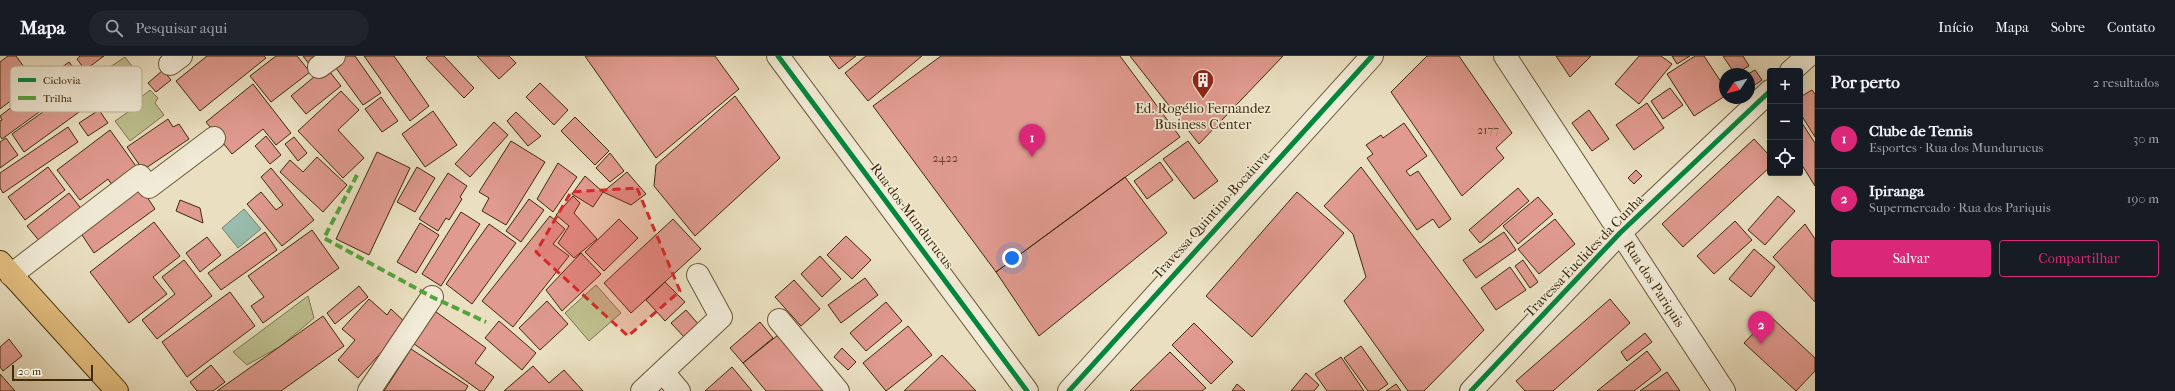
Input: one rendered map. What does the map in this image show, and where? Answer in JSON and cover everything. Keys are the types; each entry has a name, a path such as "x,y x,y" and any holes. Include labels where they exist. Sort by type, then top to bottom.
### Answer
{"main road":[{"path":"5,269 117,391"}],"street":[{"name":"Rua dos Mundurucus","path":"778,56 1027,391"},
{"name":"Travessa Quintino Bocaiuva","path":"1069,391 1372,56"},
{"name":"Rua dos Pariquis","path":"1505,56 1724,391"},
{"path":"1794,68 1808,56"},
{"name":"Travessa Euclides da Cunha","path":"1471,391 1620,233 1767,94"},
{"path":"5,269 140,176 149,187 214,138"},
{"path":"642,391 721,317 698,275"},
{"path":"369,391 432,297"},
{"path":"779,320 838,391"},
{"path":"663,372 679,391"}],"highlighted area":[{"path":"637,188 680,291 628,336 536,252 571,192"}],"green space":[{"path":"125,57 132,66 112,66"},
{"path":"150,90 158,98 155,103 164,115 130,141 115,121 128,112 142,112 142,96"},
{"path":"596,285 621,313 589,341 565,313"},
{"path":"308,296 314,318 281,346 247,365 233,352"}],"shaded area":[{"path":"244,209 261,229 238,248 222,228"}],"building":[{"path":"8,56 16,56 23,66 10,66 10,101 0,109 0,62"},
{"path":"80,56 104,56 90,66 82,66 77,59"},
{"path":"207,56 264,56 266,58 200,111 176,81"},
{"path":"276,56 297,56 310,72 271,102 250,76"},
{"path":"303,56 328,56 312,68"},
{"path":"343,56 355,56 381,93 363,105 333,64"},
{"path":"364,56 394,56 429,106 410,121"},
{"path":"428,56 444,56 474,88 464,98 426,58"},
{"path":"477,56 509,56 516,63 499,79"},
{"path":"585,56 715,56 739,89 656,158"},
{"path":"829,56 856,56 839,69"},
{"path":"866,56 922,56 868,101 845,73"},
{"path":"941,56 1120,56 1180,137 996,272 873,106"},
{"name":"Ed. Rogélio Fernandez Business Center","path":"1130,56 1283,56 1199,144"},
{"path":"1427,56 1459,56 1512,133 1496,148 1504,158 1462,196 1391,92"},
{"path":"1556,56 1591,56 1570,77"},
{"path":"1639,56 1661,56 1672,64 1639,104 1615,84"},
{"path":"1672,56 1690,56 1677,64"},
{"path":"1695,56 1704,56 1719,79 1719,100 1694,116 1667,74"},
{"path":"1723,56 1743,56 1749,66 1746,68 1731,68"},
{"path":"69,62 72,66 64,66"},
{"path":"326,67 341,86 306,114 291,96"},
{"path":"163,70 171,80 156,92 148,83"},
{"path":"1755,70 1762,80 1755,85"},
{"path":"540,83 568,110 554,125 526,97"},
{"path":"253,84 291,133 276,145 263,129 232,154 206,122"},
{"path":"1670,88 1683,105 1663,119 1651,101"},
{"path":"1812,90 1815,94 1815,137 1803,118 1803,95"},
{"path":"341,91 359,110 338,130 364,158 343,178 298,131"},
{"path":"735,96 780,158 695,236 654,186 656,165"},
{"path":"381,97 398,121 382,132 365,109"},
{"path":"1647,103 1664,128 1634,150 1616,125"},
{"path":"10,108 10,112 39,112 2,139 0,136 0,121 2,120 0,116"},
{"path":"1589,110 1609,139 1592,151 1572,123"},
{"path":"433,111 457,145 425,167 402,134"},
{"path":"43,112 79,112 24,152 12,134"},
{"path":"96,112 100,112 108,123 88,136 79,123"},
{"path":"516,112 541,136 528,146 507,121"},
{"path":"575,117 609,151 595,165 561,131"},
{"path":"168,119 173,127 179,124 189,139 143,170 127,147"},
{"path":"494,122 508,135 470,177 455,164"},
{"path":"1404,123 1427,156 1406,171 1410,176 1418,171 1451,219 1439,228 1433,219 1417,230 1367,158 1373,154 1366,145 1381,135 1383,138"},
{"path":"1803,125 1815,143 1815,186 1803,167"},
{"path":"68,127 78,142 3,193 0,188 0,173"},
{"path":"110,130 138,169 114,188 108,179 80,200 57,170"},
{"path":"266,136 281,155 270,164 255,146"},
{"path":"294,137 307,153 298,161 285,144"},
{"path":"6,138 18,155 0,168 0,142"},
{"path":"1754,139 1767,153 1767,170 1683,247 1662,224"},
{"path":"511,141 545,162 506,225 482,211 489,198 479,192"},
{"path":"1188,141 1218,181 1194,199 1163,159"},
{"path":"377,152 410,168 369,255 336,239"},
{"path":"610,153 624,171 610,182 596,168"},
{"path":"317,157 347,185 323,212 280,172 290,160 303,172"},
{"path":"1160,162 1173,180 1147,199 1134,181"},
{"path":"558,163 577,177 553,212 537,199"},
{"path":"48,167 65,190 25,220 8,197"},
{"path":"417,167 435,178 415,212 397,202"},
{"path":"1361,167 1484,330 1424,391 1408,391 1344,301 1366,277 1353,234 1324,206"},
{"path":"271,168 314,220 282,246 247,204 261,192 276,210 283,205 261,177"},
{"path":"1636,170 1642,176 1634,184 1628,178"},
{"path":"627,172 646,194 631,205 603,192"},
{"path":"448,173 467,186 460,197 462,199 449,220 446,218 438,231 419,219"},
{"path":"585,176 603,192 593,207 572,194"},
{"path":"1125,177 1167,233 1039,336 996,272"},
{"path":"141,188 155,209 94,253 80,232"},
{"path":"1518,188 1529,201 1480,243 1469,230"},
{"path":"1297,192 1344,233 1252,337 1206,296"},
{"path":"69,193 83,211 41,243 27,226"},
{"path":"573,196 580,203 574,213 597,239 574,258 558,243 569,226 556,215"},
{"path":"1778,196 1795,211 1765,245 1748,230"},
{"path":"1538,197 1553,214 1518,244 1503,226"},
{"path":"529,199 544,210 521,242 506,231"},
{"path":"180,200 200,208 203,223 176,211"},
{"path":"461,212 480,224 441,286 422,274"},
{"path":"550,216 565,229 553,244 569,256 513,327 482,301"},
{"path":"619,219 638,238 604,271 585,252"},
{"path":"673,219 701,249 631,313 604,283"},
{"path":"1555,219 1575,244 1539,274 1518,249"},
{"path":"1735,221 1752,240 1714,274 1697,256"},
{"path":"154,222 180,256 153,277 167,294 129,323 90,272"},
{"path":"420,223 439,235 416,273 397,262"},
{"path":"489,224 516,243 472,304 446,284"},
{"path":"1805,224 1815,239 1815,302 1773,257"},
{"path":"312,230 339,268 263,323 251,306 264,297 248,276"},
{"path":"265,232 277,250 221,290 208,273"},
{"path":"1504,232 1516,250 1476,278 1463,260"},
{"path":"846,236 871,260 852,279 827,255"},
{"path":"207,237 221,255 200,272 186,253"},
{"path":"1754,249 1775,267 1751,297 1729,279"},
{"path":"581,253 601,274 562,311 546,290"},
{"path":"820,256 841,279 822,297 801,274"},
{"path":"184,260 212,296 157,339 142,320 175,294 162,277"},
{"path":"1523,260 1538,282 1530,288 1515,266"},
{"path":"1510,267 1526,290 1496,310 1481,288"},
{"path":"865,278 878,295 841,323 828,305"},
{"path":"794,280 820,309 801,326 775,297"},
{"path":"665,282 685,302 665,321 646,300"},
{"path":"359,286 368,297 335,324 327,313"},
{"path":"230,292 255,326 187,377 162,342"},
{"path":"369,299 387,315 391,309 407,324 358,378 338,360 355,340 342,329"},
{"path":"1610,299 1630,323 1553,391 1525,391 1516,381"},
{"path":"547,301 568,324 540,350 519,328"},
{"path":"886,302 902,321 866,351 850,333"},
{"path":"432,309 486,348 475,363 494,377 484,391 480,391 410,341"},
{"path":"686,310 700,326 686,339 671,323"},
{"path":"323,316 344,346 281,391 217,391"},
{"path":"1770,316 1815,358 1815,371 1796,391 1744,343"},
{"path":"499,321 536,353 522,370 485,338"},
{"path":"760,322 773,338 743,363 730,348"},
{"path":"1194,323 1233,362 1211,384 1172,345"},
{"path":"908,326 932,355 886,391 863,363"},
{"path":"1645,333 1652,342 1627,361 1621,352"},
{"path":"778,335 825,391 766,391 743,363"},
{"path":"9,339 22,356 3,371 0,367 0,347"},
{"path":"1361,346 1388,384 1378,391 1368,391 1344,358"},
{"path":"842,348 856,362 848,370 834,357"},
{"path":"411,349 468,386 465,391 384,391"},
{"path":"1647,351 1661,370 1634,391 1597,391"},
{"path":"1170,352 1206,388 1202,391 1130,391"},
{"path":"942,355 976,391 904,391"},
{"path":"1341,357 1364,391 1327,391 1315,374"},
{"path":"211,365 225,382 213,391 197,391 190,382"},
{"path":"533,366 549,383 564,370 583,391 504,391"},
{"path":"732,367 752,391 705,391"},
{"path":"1667,372 1680,391 1640,391"},
{"path":"1306,373 1319,385 1314,391 1291,391"},
{"path":"0,374 15,391 0,391"},
{"path":"1237,384 1245,391 1232,391"},
{"path":"1396,384 1401,391 1386,391"}],"marked path":[{"path":"357,175 324,238 432,297 486,322"}],"cycle path":[{"path":"778,56 1027,391"},
{"path":"1069,391 1372,56"},
{"path":"1471,391 1620,233 1767,94"}],"place":[{"name":"Ed. Rogélio Fernandez Business Center","path":"1203,100"},
{"name":"Clube de Tennis","path":"1032,157"},
{"name":"Ipiranga","path":"1761,344"}]}
